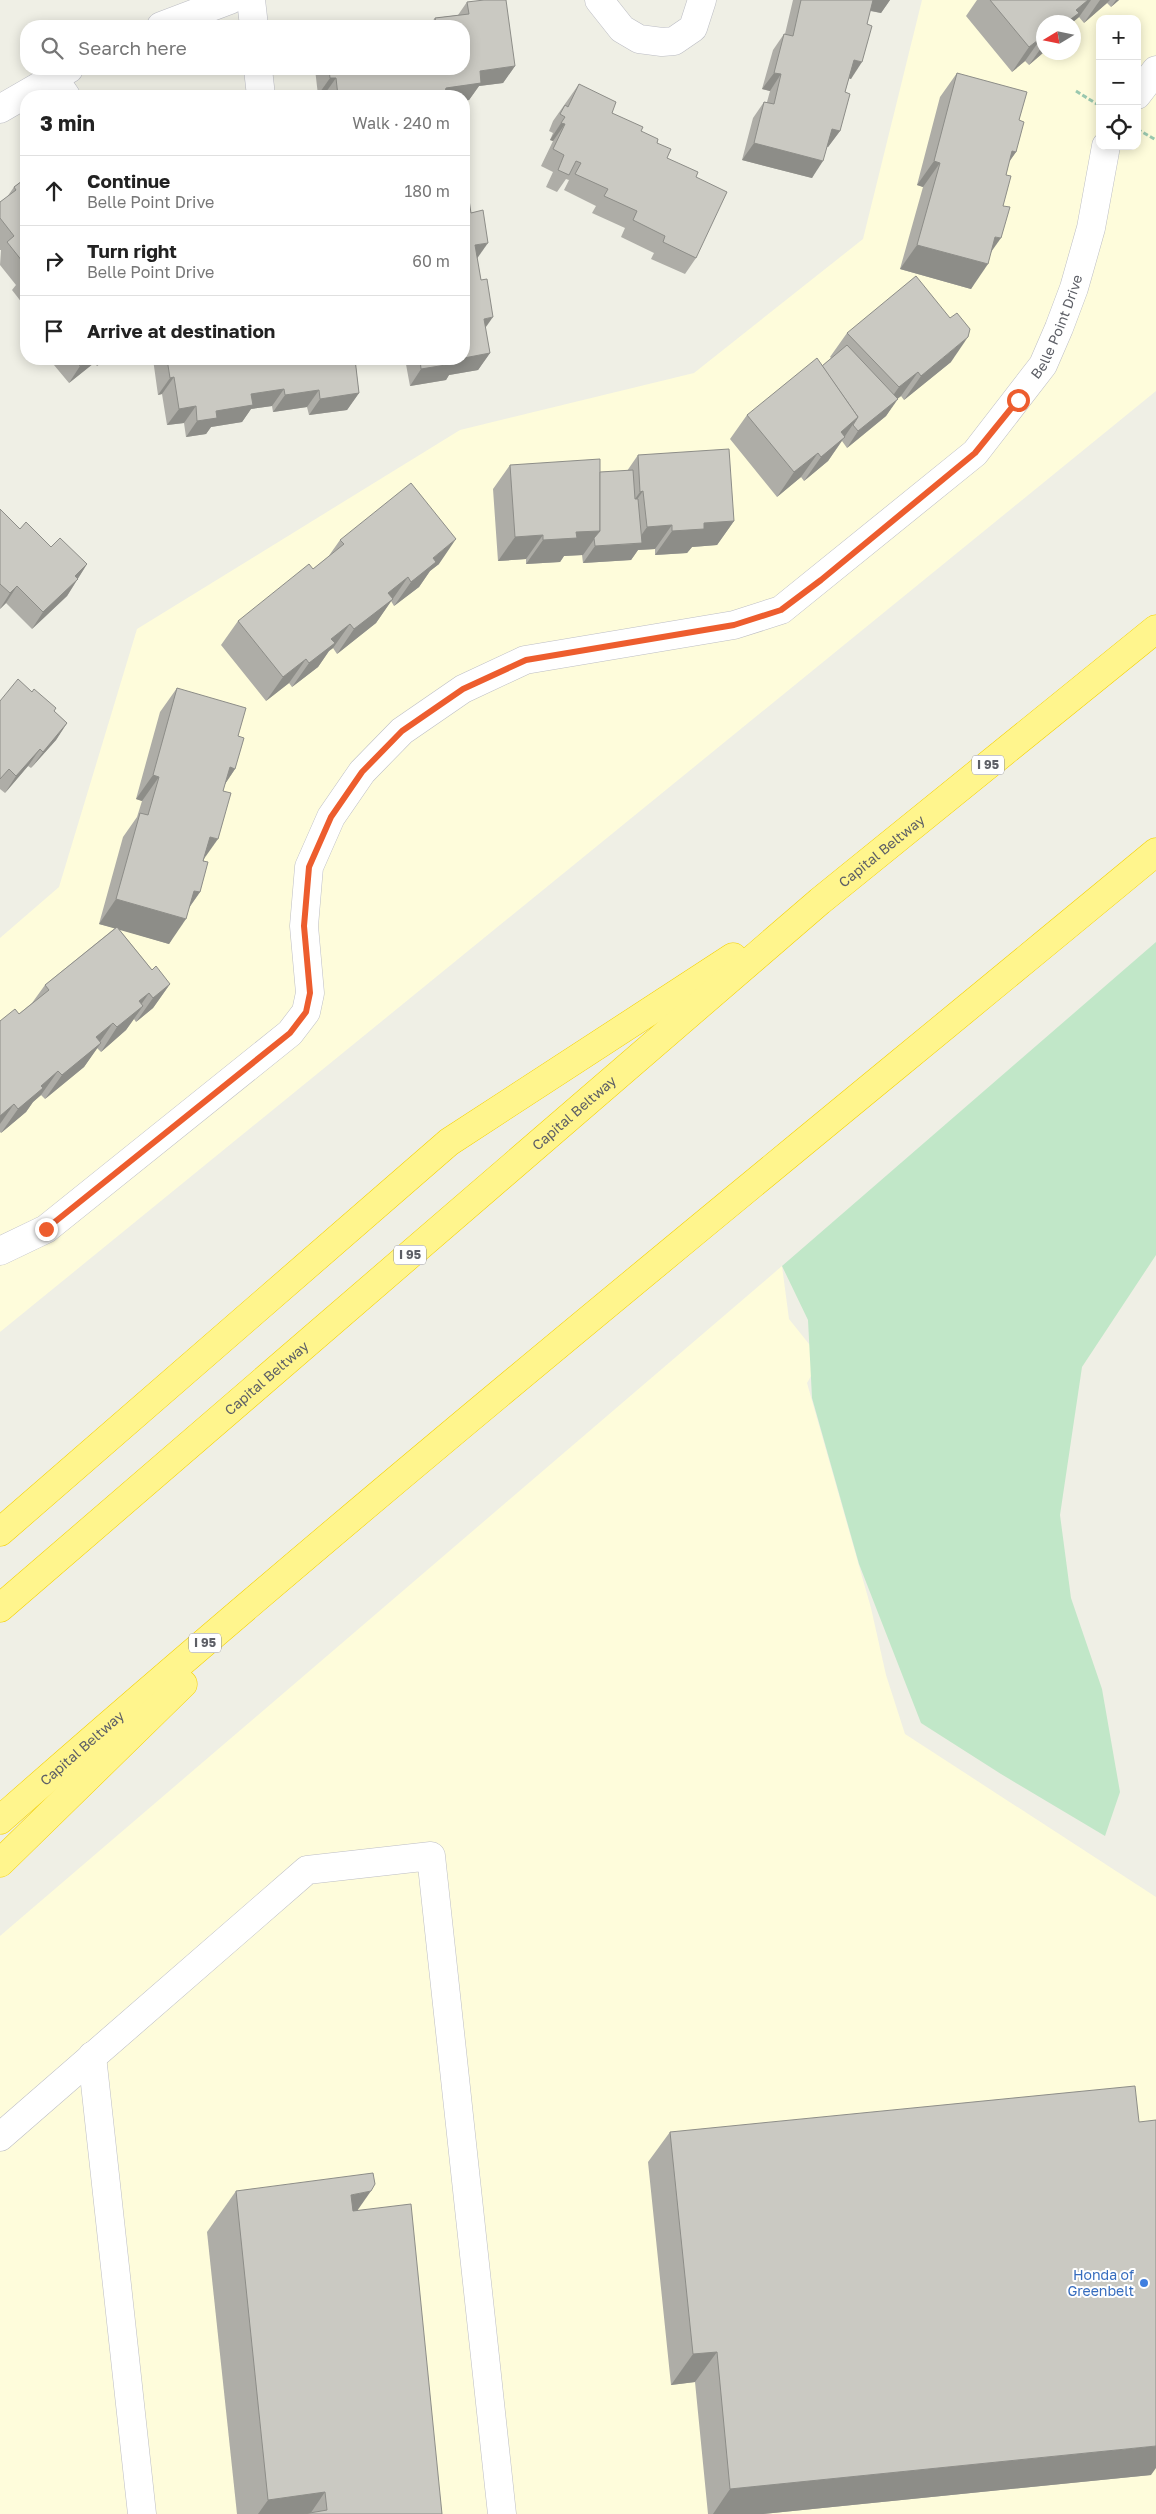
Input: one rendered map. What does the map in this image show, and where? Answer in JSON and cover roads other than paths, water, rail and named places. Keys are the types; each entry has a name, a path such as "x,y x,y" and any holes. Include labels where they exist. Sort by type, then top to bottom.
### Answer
{"highway":[{"name":"Capital Beltway","path":"0,1608 820,901 1156,629"},
{"name":"Capital Beltway","path":"0,1820 98,1734 412,1468 1156,852"},
{"path":"0,1532 449,1142 820,901"},
{"path":"0,1863 114,1750 412,1468"}],"street":[{"path":"178,20 230,0"},
{"path":"251,0 253,20"},
{"path":"599,0 622,29 639,39 662,42 674,41 693,28 702,0"},
{"path":"1141,89 1156,70"},
{"path":"259,75 260,90"},
{"path":"43,90 63,81"},
{"path":"0,109 20,100"},
{"name":"Belle Point Drive","path":"0,1251 46,1229 290,1033 306,1012 310,993 304,926 309,867 331,817 362,772 402,731 463,689 526,660 734,625 781,610 821,580 975,453 1043,365 1059,328 1074,288 1091,228 1105,150"},
{"path":"0,2137 306,1870 431,1856 502,2514"},
{"path":"92,2056 142,2514"}],"place":[{"name":"Honda of Greenbelt","path":"1144,2283"}]}
